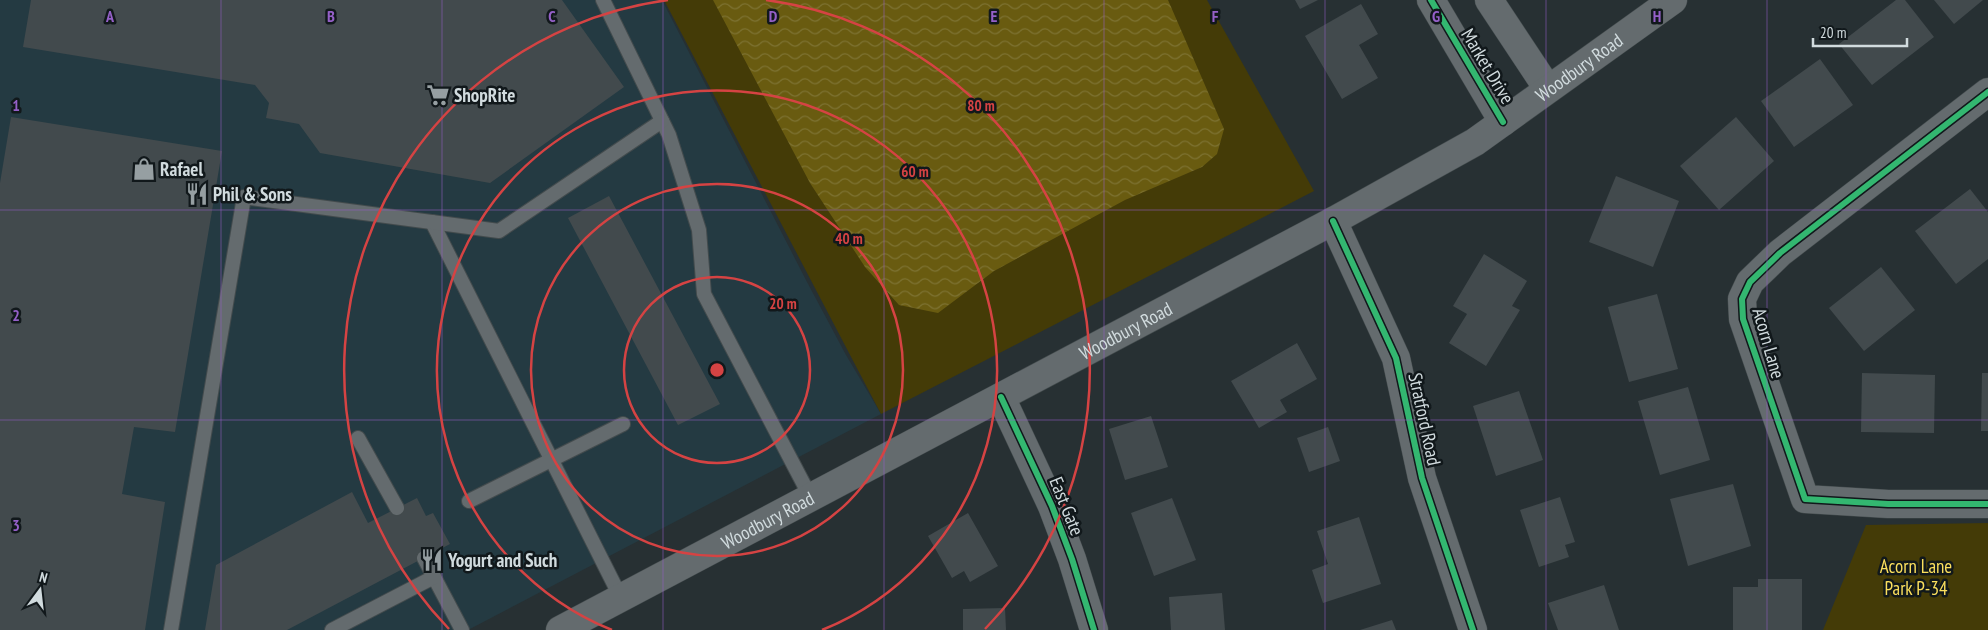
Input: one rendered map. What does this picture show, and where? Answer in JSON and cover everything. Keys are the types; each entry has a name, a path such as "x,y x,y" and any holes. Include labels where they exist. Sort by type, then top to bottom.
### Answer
{"street":[{"name":"Market Drive","path":"1432,0 1503,122"},
{"name":"Market Drive","path":"1489,0 1548,90"},
{"name":"Woodbury Road","path":"560,630 1333,221 1474,142 1672,0"},
{"name":"Acorn Lane","path":"1988,92 1780,254 1750,282 1742,299 1743,319 1805,498 1888,504 1988,504"},
{"name":"Stratford Road","path":"1333,221 1396,358 1422,478 1473,630"},
{"name":"East Gate","path":"1001,397 1052,506 1072,559 1094,630"}],"lane":[{"path":"603,0 669,135 699,230 704,294 811,498"},
{"path":"171,630 244,196 499,231 662,121"},
{"path":"432,222 621,598"},
{"path":"469,501 623,424"},
{"path":"358,438 397,508"},
{"path":"424,558 462,630"},
{"path":"332,630 434,577"}],"shaded area":[{"path":"0,0 662,0 807,282 846,355 881,414 468,630 0,630"}],"green space":[{"path":"664,0 1207,0 1314,191 881,414"},
{"name":"Acorn Lane Park P-34","path":"1988,523 1988,630 1823,630 1866,525"}],"water":[{"path":"713,0 1168,0 1224,129 1217,154 1202,167 1125,200 994,271 938,313 899,305 865,267 810,183"}],"building":[{"name":"ShopRite","path":"31,0 562,0 624,87 490,183 320,153 299,124 266,118 269,103 255,85 23,47"},
{"path":"1295,0 1318,0 1300,9"},
{"path":"1896,0 1905,0 1934,37 1872,85 1839,44"},
{"path":"1934,0 1983,0 1954,24"},
{"path":"1361,4 1378,34 1359,45 1378,78 1342,99 1305,36"},
{"path":"1820,59 1853,105 1794,147 1761,101"},
{"path":"11,117 222,151 175,432 134,427 122,494 165,502 145,630 0,630 0,183"},
{"path":"1736,117 1774,161 1719,210 1680,166"},
{"path":"1616,176 1679,201 1653,267 1589,242"},
{"path":"1970,189 1988,212 1988,259 1956,284 1915,231"},
{"path":"609,196 720,404 678,425 568,218"},
{"path":"1484,254 1527,281 1512,306 1520,310 1486,366 1449,343 1467,314 1453,306"},
{"path":"1881,267 1915,310 1864,351 1829,308"},
{"path":"1657,294 1678,369 1629,382 1608,307"},
{"path":"1297,343 1317,379 1280,400 1287,412 1259,428 1231,381"},
{"path":"1862,373 1935,375 1934,433 1861,432"},
{"path":"1982,373 1988,373 1988,431 1981,431"},
{"path":"1688,387 1710,460 1660,475 1638,401"},
{"path":"1519,391 1543,460 1496,476 1473,406"},
{"path":"1151,416 1168,467 1125,480 1109,429"},
{"path":"1328,427 1340,461 1309,472 1297,438"},
{"path":"1733,484 1751,546 1688,566 1670,499"},
{"path":"352,492 368,523 417,498 426,516 433,513 450,544 287,630 205,630 216,565"},
{"path":"1560,497 1575,542 1565,545 1569,557 1539,567 1520,510"},
{"path":"1172,498 1196,560 1154,576 1131,513"},
{"path":"968,513 998,566 970,582 964,571 952,578 928,536"},
{"path":"1359,517 1381,584 1323,603 1312,570 1328,564 1317,531"},
{"path":"1758,579 1802,579 1802,630 1733,630 1733,587 1758,587"},
{"path":"1604,585 1619,630 1558,630 1548,603"},
{"path":"1222,593 1225,630 1171,630 1169,597"},
{"path":"1005,608 1006,630 963,630 963,609"},
{"path":"1392,620 1396,630 1360,630"}],"cycle path":[{"path":"1431,0 1503,122"},
{"path":"1988,92 1780,253 1750,282 1742,299 1743,319 1805,499 1888,504 1988,504"},
{"path":"1333,221 1396,358 1422,478 1473,630"},
{"path":"1001,397 1052,506 1072,559 1094,630"}],"place":[{"name":"ShopRite","path":"438,95"},
{"name":"Rafael","path":"144,169"},
{"name":"Phil & Sons","path":"197,194"},
{"name":"Yogurt and Such","path":"432,560"}]}
